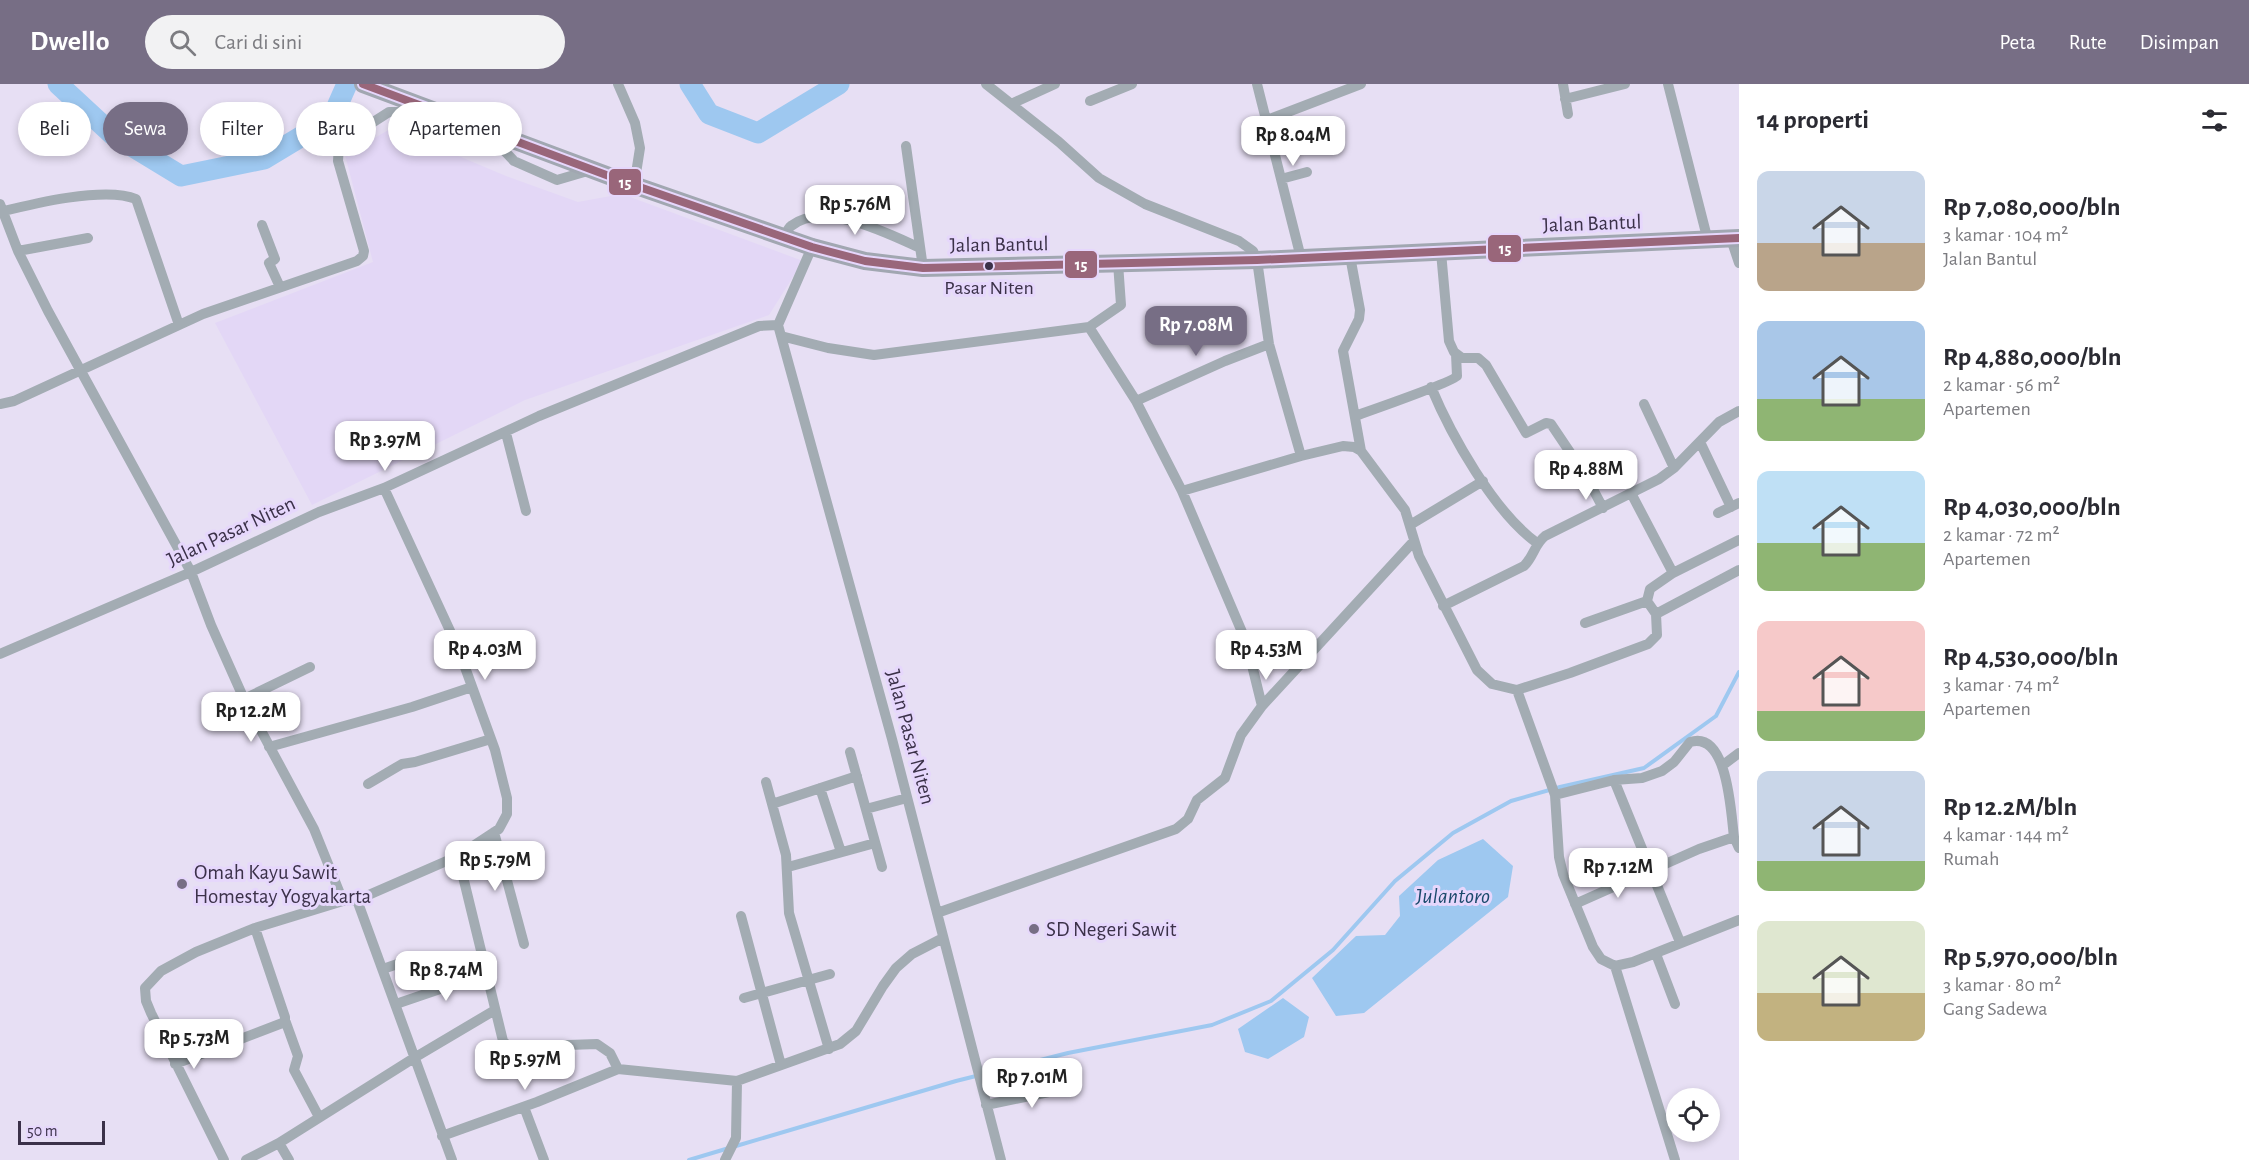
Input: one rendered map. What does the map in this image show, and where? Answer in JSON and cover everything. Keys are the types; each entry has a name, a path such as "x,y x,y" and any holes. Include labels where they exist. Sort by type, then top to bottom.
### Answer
{"main road":[{"name":"Jalan Bantul","path":"371,87 407,102"},
{"name":"Jalan Bantul","path":"522,147 812,247 865,261 923,268 1257,260 1735,239"}],"street":[{"path":"618,84 635,123 640,148 634,186"},
{"path":"986,84 1099,177 1145,204 1239,241 1253,251 1257,260 1269,344 1301,456"},
{"path":"1011,104 1055,84"},
{"path":"1090,102 1132,84"},
{"path":"1257,84 1301,258"},
{"path":"1267,120 1348,86 1361,84"},
{"path":"1563,84 1568,114"},
{"path":"1565,99 1625,84"},
{"path":"1668,84 1708,241"},
{"path":"0,404 14,401 179,325 357,261 363,256 364,251 338,161 338,148 339,144 363,127 388,114"},
{"path":"906,146 923,268"},
{"path":"1281,179 1307,172"},
{"path":"179,325 136,199 116,194 63,198 1,209 18,251 79,370 191,572 244,699 314,830 343,901"},
{"path":"784,238 791,226 815,216 848,219 920,248"},
{"path":"262,225 275,259 269,263 280,287"},
{"path":"18,251 88,238"},
{"path":"1735,239 1739,263"},
{"path":"778,325 812,247"},
{"path":"1355,416 1455,379 1457,376 1456,354 1449,340 1441,252"},
{"path":"1350,256 1360,310 1359,319 1343,351 1361,451"},
{"path":"781,336 828,348 874,355 1089,327 1121,305 1118,263"},
{"name":"Jalan Pasar Niten","path":"0,654 191,572 319,512 384,488 635,376 759,326 778,325 977,1061 997,1158"},
{"path":"1089,327 1136,401 1182,491 1242,632 1262,706"},
{"path":"1136,401 1205,369 1269,344"},
{"path":"1456,354 1462,358 1478,358 1486,365 1526,433 1546,423 1551,424 1586,476 1603,508"},
{"path":"1431,387 1442,413 1483,481 1516,525 1537,543"},
{"path":"1644,404 1674,468"},
{"path":"1443,606 1524,566 1533,555 1537,543 1545,536 1659,479 1674,468 1719,422 1739,411"},
{"path":"506,433 526,511"},
{"path":"1700,442 1735,505 1718,513"},
{"path":"1182,491 1342,446 1354,447 1361,451 1402,504 1414,541 1443,606 1471,660 1482,676 1492,684 1517,690 1648,644 1657,635 1656,614 1647,600 1650,589 1673,573 1739,540"},
{"path":"1410,525 1483,481"},
{"path":"224,1160 146,1001 145,988 170,965 255,928 343,901 357,900 458,856 500,829 507,814 507,798 491,739 458,648 384,488"},
{"path":"1631,493 1673,573"},
{"path":"937,914 1132,846 1173,831 1182,825 1188,819 1197,800 1225,778 1241,735 1262,706 1414,541"},
{"path":"1656,614 1739,570"},
{"path":"1585,623 1647,600"},
{"path":"244,699 310,667"},
{"path":"269,747 412,707 472,687"},
{"path":"1517,690 1553,788 1558,857 1563,874 1597,954 1605,962 1615,966 1656,954 1680,942 1739,920"},
{"path":"368,784 402,764 491,739"},
{"path":"1553,788 1642,778 1662,771 1674,762 1690,742 1696,740 1711,747 1723,765 1734,837 1739,848"},
{"path":"850,752 882,867"},
{"path":"1723,765 1739,753"},
{"path":"772,804 857,776"},
{"path":"1614,780 1680,942"},
{"path":"766,782 788,867 789,913 829,1049"},
{"path":"820,788 841,852"},
{"path":"866,810 907,798"},
{"path":"494,832 524,944"},
{"path":"1575,904 1699,849 1734,837"},
{"path":"788,867 875,843"},
{"path":"458,856 503,1041 509,1047 597,1044 610,1053 618,1069"},
{"path":"357,900 452,1160"},
{"path":"741,916 781,1065"},
{"path":"255,928 298,1056 294,1070 319,1117"},
{"path":"442,1136 524,1107 618,1069 737,1081 829,1049 853,1035 883,986 904,961 919,950 943,938"},
{"path":"1656,954 1675,1004"},
{"path":"383,969 406,961"},
{"path":"1615,966 1675,1160"},
{"path":"396,1004 487,973"},
{"path":"744,998 830,974"},
{"path":"246,1160 279,1143 495,1010"},
{"path":"175,1064 281,1024 285,1020"},
{"path":"725,1160 736,1138 737,1081"},
{"path":"986,1104 1073,1087"},
{"path":"524,1107 541,1159"},
{"path":"279,1143 289,1160"}],"shaded area":[{"path":"388,130 388,156 458,156 578,202 622,194 803,261 769,315 525,400 312,505 215,323 373,262 345,156 376,156 376,137"}],"water":[{"name":"Julantoro","path":"1483,839 1513,866 1508,897 1364,1013 1336,1016 1312,978 1356,936 1385,935 1400,916 1399,896 1438,860"},
{"path":"1283,998 1309,1017 1304,1037 1268,1059 1245,1052 1238,1029"}],"waterway":[{"path":"58,84 112,134 181,176 264,159 332,118 347,84"},
{"path":"690,84 709,114 758,133 839,84"},
{"path":"736,1146 956,1081 1068,1053 1212,1025 1271,1001 1333,950 1395,881 1453,833 1511,801 1644,768 1716,716 1739,672"},
{"path":"689,1160 729,1148"}],"transit line":[{"name":"15","path":"363,84 625,182 812,247 865,261 923,268 1257,260 1739,238"}],"place":[{"name":"Pasar Niten","path":"989,266"},
{"name":"Omah Kayu Sawit Homestay Yogyakarta","path":"182,884"},
{"name":"SD Negeri Sawit","path":"1034,929"}]}
